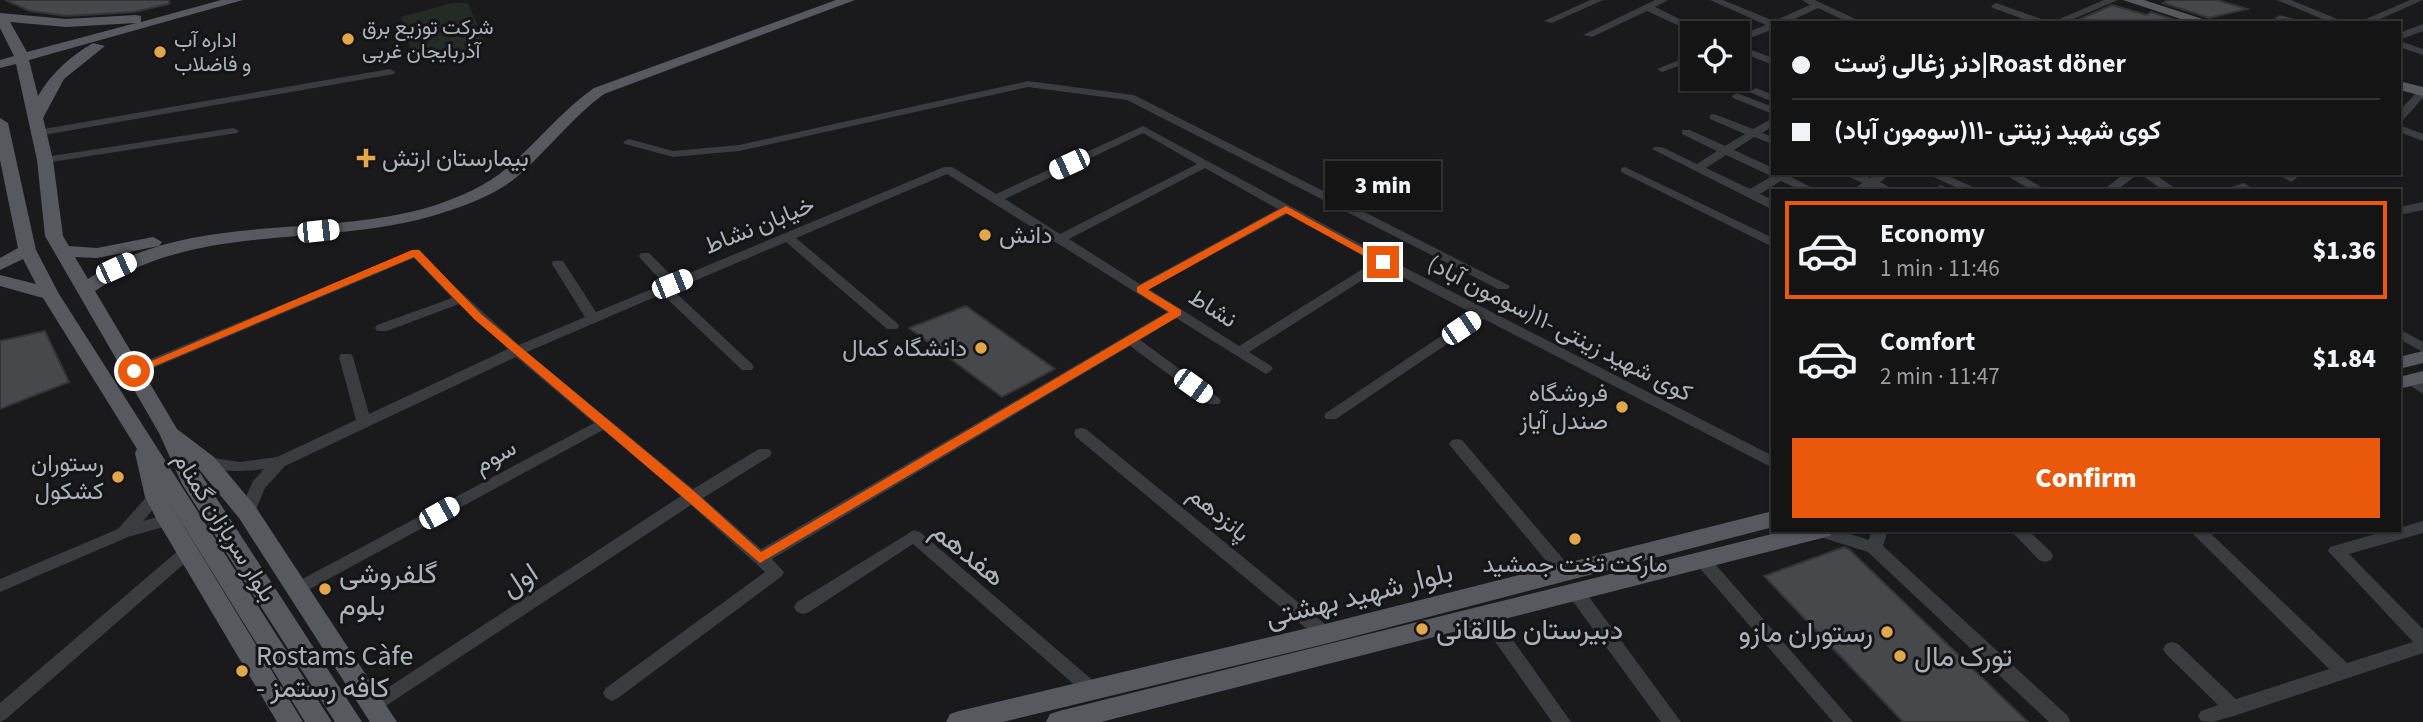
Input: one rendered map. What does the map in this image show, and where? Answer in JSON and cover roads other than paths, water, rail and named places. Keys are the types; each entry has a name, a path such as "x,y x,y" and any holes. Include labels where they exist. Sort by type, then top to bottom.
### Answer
{"main road":[{"path":"36,126 52,80 88,51 134,24 205,0"},
{"path":"0,64 21,54 236,0"},
{"path":"64,251 97,253 236,228 370,216 450,195 494,173 561,111 593,88 835,0"},
{"path":"86,289 116,268 169,249 211,240 368,226 405,219 470,197 512,173 575,108 599,91 848,0"},
{"path":"2112,0 2182,21"},
{"path":"2130,0 2201,21"},
{"path":"0,17 66,23 134,24"},
{"name":"بلوار سربازان گمنام","path":"0,17 21,54 45,160 54,236 169,433 190,479 349,722"},
{"path":"0,53 21,54"},
{"path":"2401,79 2423,85"},
{"path":"2401,86 2423,92"},
{"name":"بلوار سربازان گمنام","path":"0,123 27,250 50,294 319,722"},
{"path":"0,265 27,250"},
{"path":"0,280 50,294"},
{"path":"2411,378 2423,357"},
{"path":"169,433 207,462 247,512 379,713"},
{"path":"143,445 156,497 168,520 290,722"},
{"name":"بلوار شهید بهشتی","path":"1059,722 1374,632 1570,581 1771,520"},
{"name":"بلوار شهید بهشتی","path":"959,722 1325,634 1374,632 1485,614 1570,581 1703,561 1817,532"}],"street":[{"path":"1549,21 1598,0"},
{"path":"1715,0 1771,23"},
{"path":"1807,0 1854,21"},
{"path":"2060,21 2112,0"},
{"path":"2282,0 2337,21"},
{"path":"2367,21 2418,0"},
{"path":"1588,35 1655,2 1681,21"},
{"path":"1781,21 1818,5"},
{"path":"1996,6 2038,21"},
{"path":"2280,18 2291,21"},
{"path":"1750,35 1771,25"},
{"path":"2401,36 2423,27"},
{"path":"2401,45 2423,52"},
{"path":"1750,53 1771,61"},
{"path":"1662,69 1680,63"},
{"path":"36,126 390,72"},
{"path":"629,142 673,154 739,148 1028,84 1130,97 1503,286"},
{"path":"1756,92 1771,98"},
{"path":"2401,116 2423,92"},
{"path":"1737,96 1771,110"},
{"path":"1714,117 1771,140"},
{"path":"1698,169 1771,122"},
{"name":"کوی شهید زینتی -۱۱(سومون آباد)","path":"996,199 1143,129 1383,262 1771,462"},
{"path":"2401,129 2423,138"},
{"path":"45,160 233,131"},
{"path":"1686,132 1771,171"},
{"path":"1658,149 1771,204"},
{"path":"1060,239 1205,164"},
{"name":"نشاط","path":"948,169 1239,352 1383,262"},
{"name":"خیابان نشاط","path":"280,462 516,351 948,169"},
{"path":"1626,170 1771,242"},
{"path":"1751,194 1777,175"},
{"path":"1780,175 1808,189"},
{"path":"1853,175 1885,189"},
{"path":"1862,189 1883,175"},
{"path":"1936,175 1970,189"},
{"path":"2019,175 2039,189"},
{"path":"2111,189 2130,175"},
{"path":"2149,175 2170,189"},
{"path":"2234,189 2244,187"},
{"path":"2401,211 2423,206"},
{"path":"1140,289 1286,209"},
{"path":"789,238 892,326"},
{"path":"134,371 415,253 459,300 516,351 692,496 776,572 612,693"},
{"path":"645,256 668,286 747,367"},
{"path":"558,264 593,318"},
{"path":"382,328 459,300"},
{"path":"760,558 1177,312"},
{"path":"1331,416 1483,314"},
{"path":"2401,334 2423,348"},
{"path":"1131,340 1214,401"},
{"path":"1239,352 1266,369"},
{"path":"346,357 365,422"},
{"name":"سوم","path":"299,589 603,424"},
{"name":"پانزدهم","path":"1082,433 1325,634"},
{"path":"1457,444 1570,581 1672,722"},
{"name":"اول","path":"379,713 692,496 764,453"},
{"path":"207,462 240,467 280,462"},
{"path":"247,512 258,485 280,462"},
{"path":"123,533 156,497"},
{"path":"0,586 123,533 168,520"},
{"path":"2401,531 2423,527"},
{"path":"1824,532 1874,548 2061,722"},
{"path":"1874,548 1879,532"},
{"path":"2020,532 2045,556"},
{"path":"2199,532 2344,671"},
{"path":"2207,716 2423,646 2420,637 2336,551 2380,534"},
{"name":"هفدهم","path":"803,607 914,536 1091,689"},
{"path":"0,714 186,552"},
{"path":"1703,561 1844,722"},
{"path":"1485,614 1562,722"},
{"path":"2172,649 2234,708"}],"place":[{"name":"شرکت توزیع برق آذربایجان غربی","path":"348,39"},
{"name":"اداره آب و فاضلاب","path":"160,52"},
{"name":"بیمارستان ارتش","path":"366,158"},
{"name":"دانش","path":"985,235"},
{"name":"دانشگاه کمال","path":"981,348"},
{"name":"فروشگاه صندل آیاز","path":"1622,407"},
{"name":"رستوران کشکول","path":"118,477"},
{"name":"مارکت تخت جمشید","path":"1575,539"},
{"name":"گلفروشی بلوم","path":"325,589"},
{"name":"دبیرستان طالقانی","path":"1422,629"},
{"name":"رستوران مازو","path":"1887,632"},
{"name":"تورک مال","path":"1900,656"},
{"name":"Rostams Càfe - کافه رستمز","path":"242,671"}]}
